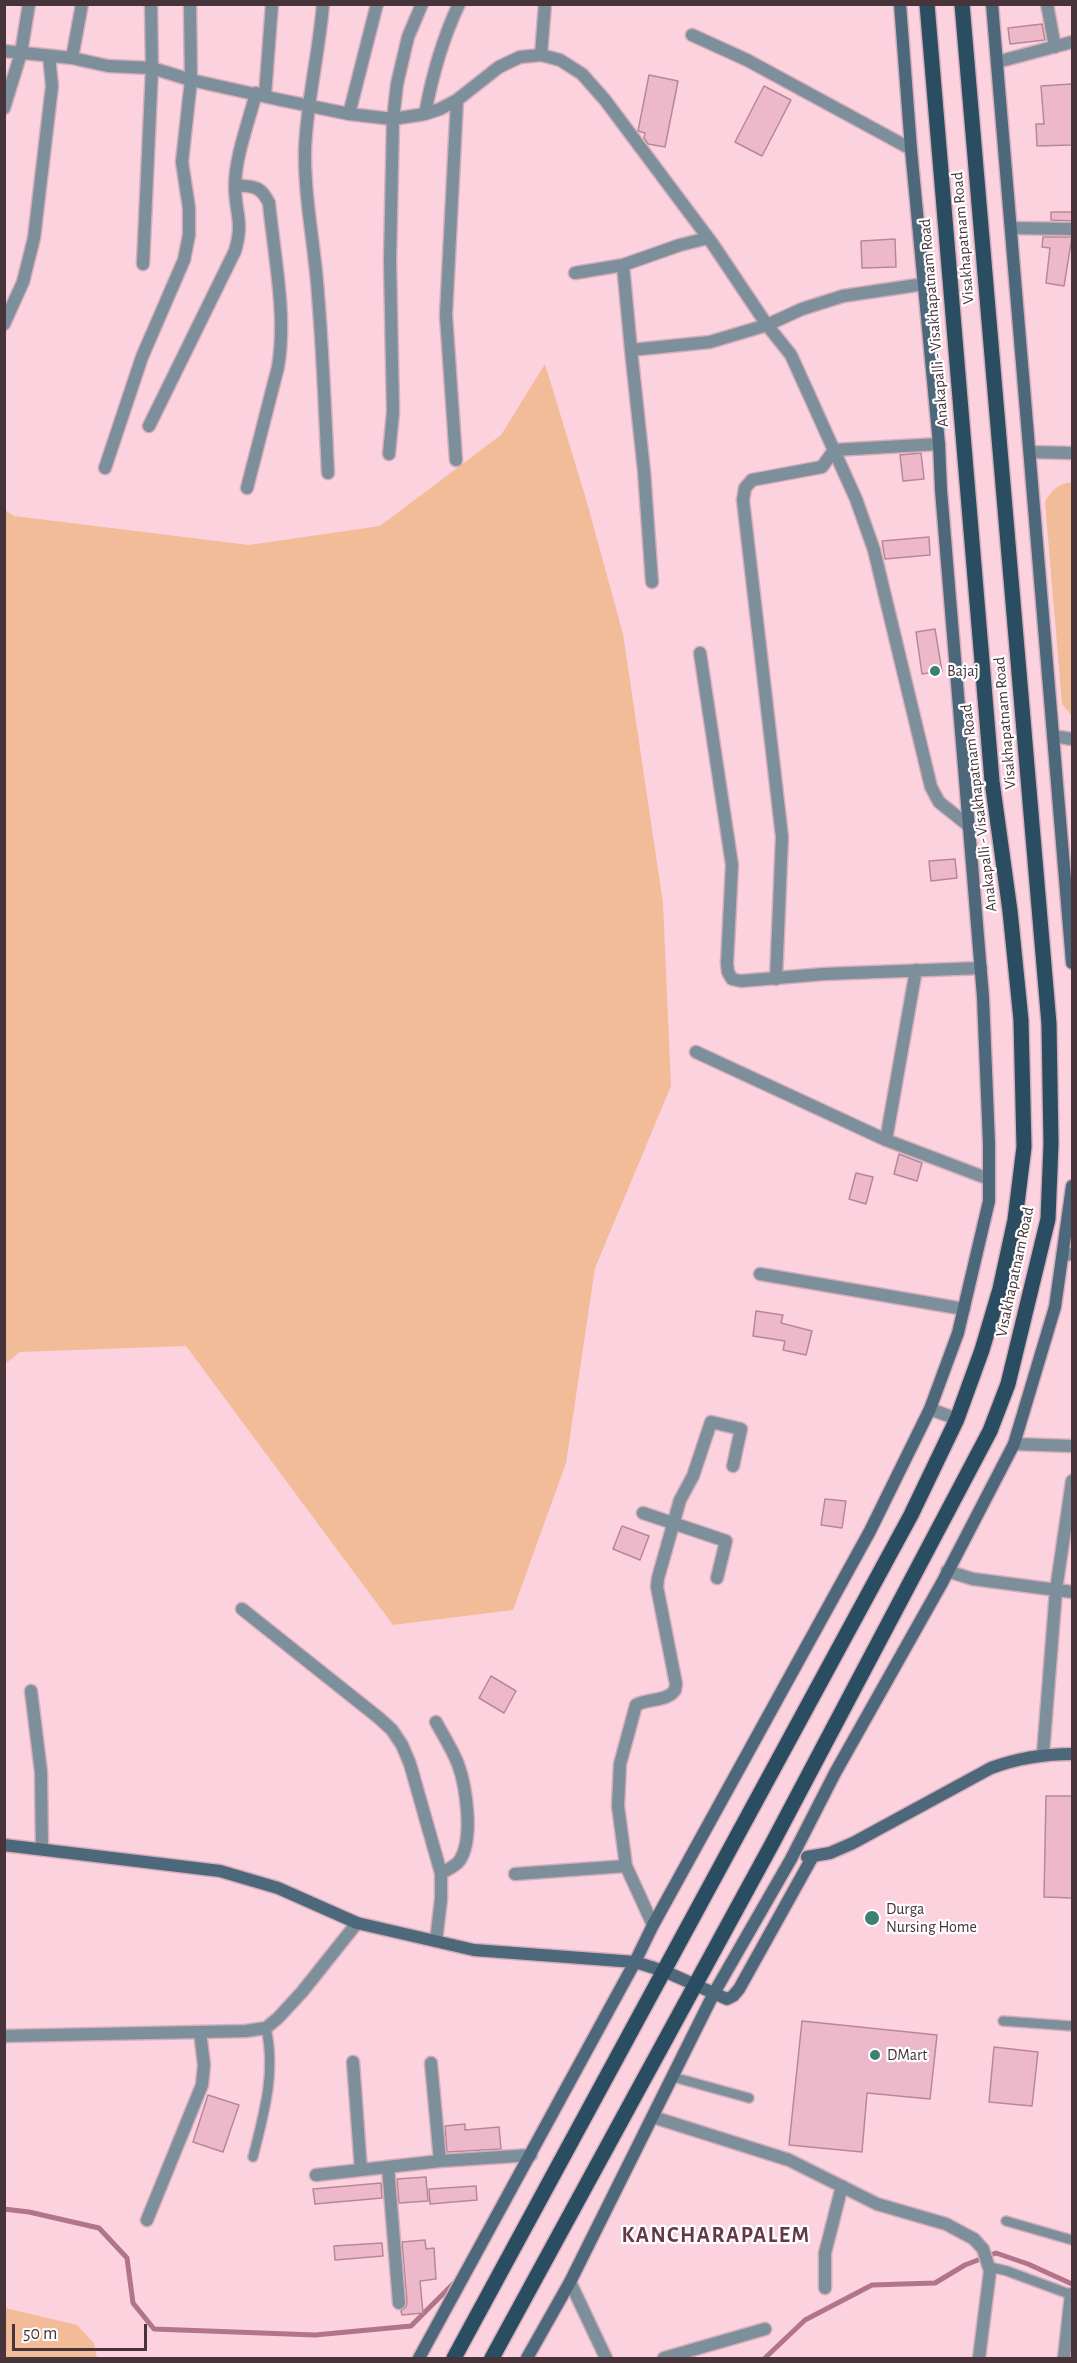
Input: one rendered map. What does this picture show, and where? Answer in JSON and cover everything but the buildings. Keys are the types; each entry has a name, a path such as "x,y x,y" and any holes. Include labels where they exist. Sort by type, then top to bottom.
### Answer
{"main road":[{"name":"Anakapalli - Visakhapatnam Road","path":"454,2358 906,1525 957,1419 982,1350 1000,1289 1015,1220 1024,1147 1021,1020 1010,911 992,781 927,4"},
{"name":"Visakhapatnam Road","path":"492,2358 788,1814 990,1431 1008,1384 1026,1318 1048,1219 1051,1144 1050,1046 962,4"}],"street":[{"path":"4,108 21,53 29,4"},
{"path":"72,58 81,4"},
{"path":"143,264 152,68 151,4"},
{"path":"105,468 142,357 184,260 189,235 189,208 182,162 191,80 190,4"},
{"path":"149,426 235,251 241,224 235,185 236,171 261,94 272,4"},
{"path":"323,4 321,30 308,106 306,176 318,294 328,473"},
{"path":"349,114 377,4"},
{"path":"389,454 393,412 390,261 393,119 397,84 408,37 422,4"},
{"path":"424,114 433,70 459,4"},
{"path":"541,55 545,4"},
{"path":"419,2358 531,2155 653,1925 870,1532 930,1409 958,1333 989,1201 981,968 939,444 911,149 900,4"},
{"path":"992,4 1072,963"},
{"path":"1047,4 1055,47"},
{"path":"692,35 747,60 911,149"},
{"path":"997,62 1072,42"},
{"path":"4,51 72,58 108,66 152,68 191,80 308,106 393,119 440,109 457,100 499,67 520,57 541,55 560,60 582,74 605,100 708,238 767,326 791,355 856,499 874,550 931,787 939,802 969,826"},
{"path":"4,324 23,282 34,238 52,86 50,56"},
{"path":"456,460 446,315 457,100"},
{"path":"235,185 256,187 264,193 269,203 282,325 278,367 247,488"},
{"path":"1012,228 1072,229"},
{"path":"575,273 623,265 680,244 708,238"},
{"path":"623,265 644,471 651,582"},
{"path":"631,350 710,342 767,326 802,309 843,296 924,284"},
{"path":"834,450 939,444"},
{"path":"776,979 782,837 743,500 745,488 752,480 822,467 834,450"},
{"path":"1030,452 1072,453"},
{"path":"700,653 732,865 728,972 732,979 741,981 824,974 981,968"},
{"path":"1053,736 1072,739"},
{"path":"886,1140 916,970"},
{"path":"696,1052 886,1140 989,1179"},
{"path":"527,2358 570,2282 714,1993 791,1859 835,1773 947,1571 1014,1444 1068,1255 1072,1186"},
{"path":"759,1274 964,1309"},
{"path":"930,1409 957,1419"},
{"path":"653,1925 626,1866 618,1806 618,1774 636,1705 666,1698 675,1690 676,1684 657,1587 680,1500 693,1476 711,1422 741,1429 733,1466"},
{"path":"1014,1444 1072,1446"},
{"path":"1043,1754 1056,1590 1072,1481"},
{"path":"643,1513 726,1541 717,1578"},
{"path":"947,1571 973,1578 1072,1592"},
{"path":"242,1609 392,1730 402,1745 410,1764 441,1873 441,1899 436,1941"},
{"path":"31,1691 41,1772 42,1849"},
{"path":"436,1722 458,1763 466,1794 466,1845 461,1859 453,1867 441,1873"},
{"path":"791,1859 830,1853 853,1844 991,1768 1013,1760 1043,1754 1072,1754"},
{"path":"4,1845 220,1871 278,1888 357,1923 474,1950 635,1962 664,1971 727,1999 739,1989 813,1856"},
{"path":"515,1874 626,1866"},
{"path":"4,2036 246,2031 266,2028 302,1992 357,1923"},
{"path":"147,2220 202,2085 204,2065 200,2032"},
{"path":"353,2062 361,2170"},
{"path":"431,2063 440,2162"},
{"path":"653,2118 789,2160 877,2204 946,2224 974,2239 983,2249 989,2266 979,2358"},
{"path":"316,2175 531,2155"},
{"path":"388,2168 399,2303"},
{"path":"825,2288 825,2253 842,2186"},
{"path":"570,2282 606,2358"},
{"path":"1064,2358 1072,2294"},
{"path":"664,2358 765,2329"}],"lane":[{"path":"1003,2021 1072,2026"},
{"path":"253,2157 268,2097 271,2061 266,2028"},
{"path":"673,2077 749,2098"},
{"path":"1006,2222 1072,2240"},
{"path":"989,2266 1072,2294"}],"shaded area":[{"path":"545,364 586,499 623,634 663,903 671,1086 595,1268 566,1463 513,1610 393,1625 186,1346 20,1352 5,1364 5,510 14,516 249,545 380,526 501,435"},
{"path":"1072,482 1072,716 1062,704 1045,502 1056,488"},
{"path":"5,2308 77,2325 94,2343 97,2358 5,2358"}],"waterway":[{"path":"4,2209 29,2212 99,2228 127,2258 133,2303 154,2329 315,2335 411,2326 453,2284"},
{"path":"765,2358 805,2320 872,2285 935,2283 965,2265 996,2253 1028,2264 1072,2284"}],"place":[{"name":"Bajaj","path":"935,671"},
{"name":"Durga Nursing Home","path":"872,1918"},
{"name":"DMart","path":"875,2055"}],"district":[{"name":"KANCHARAPALEM","path":"716,2235"}]}
